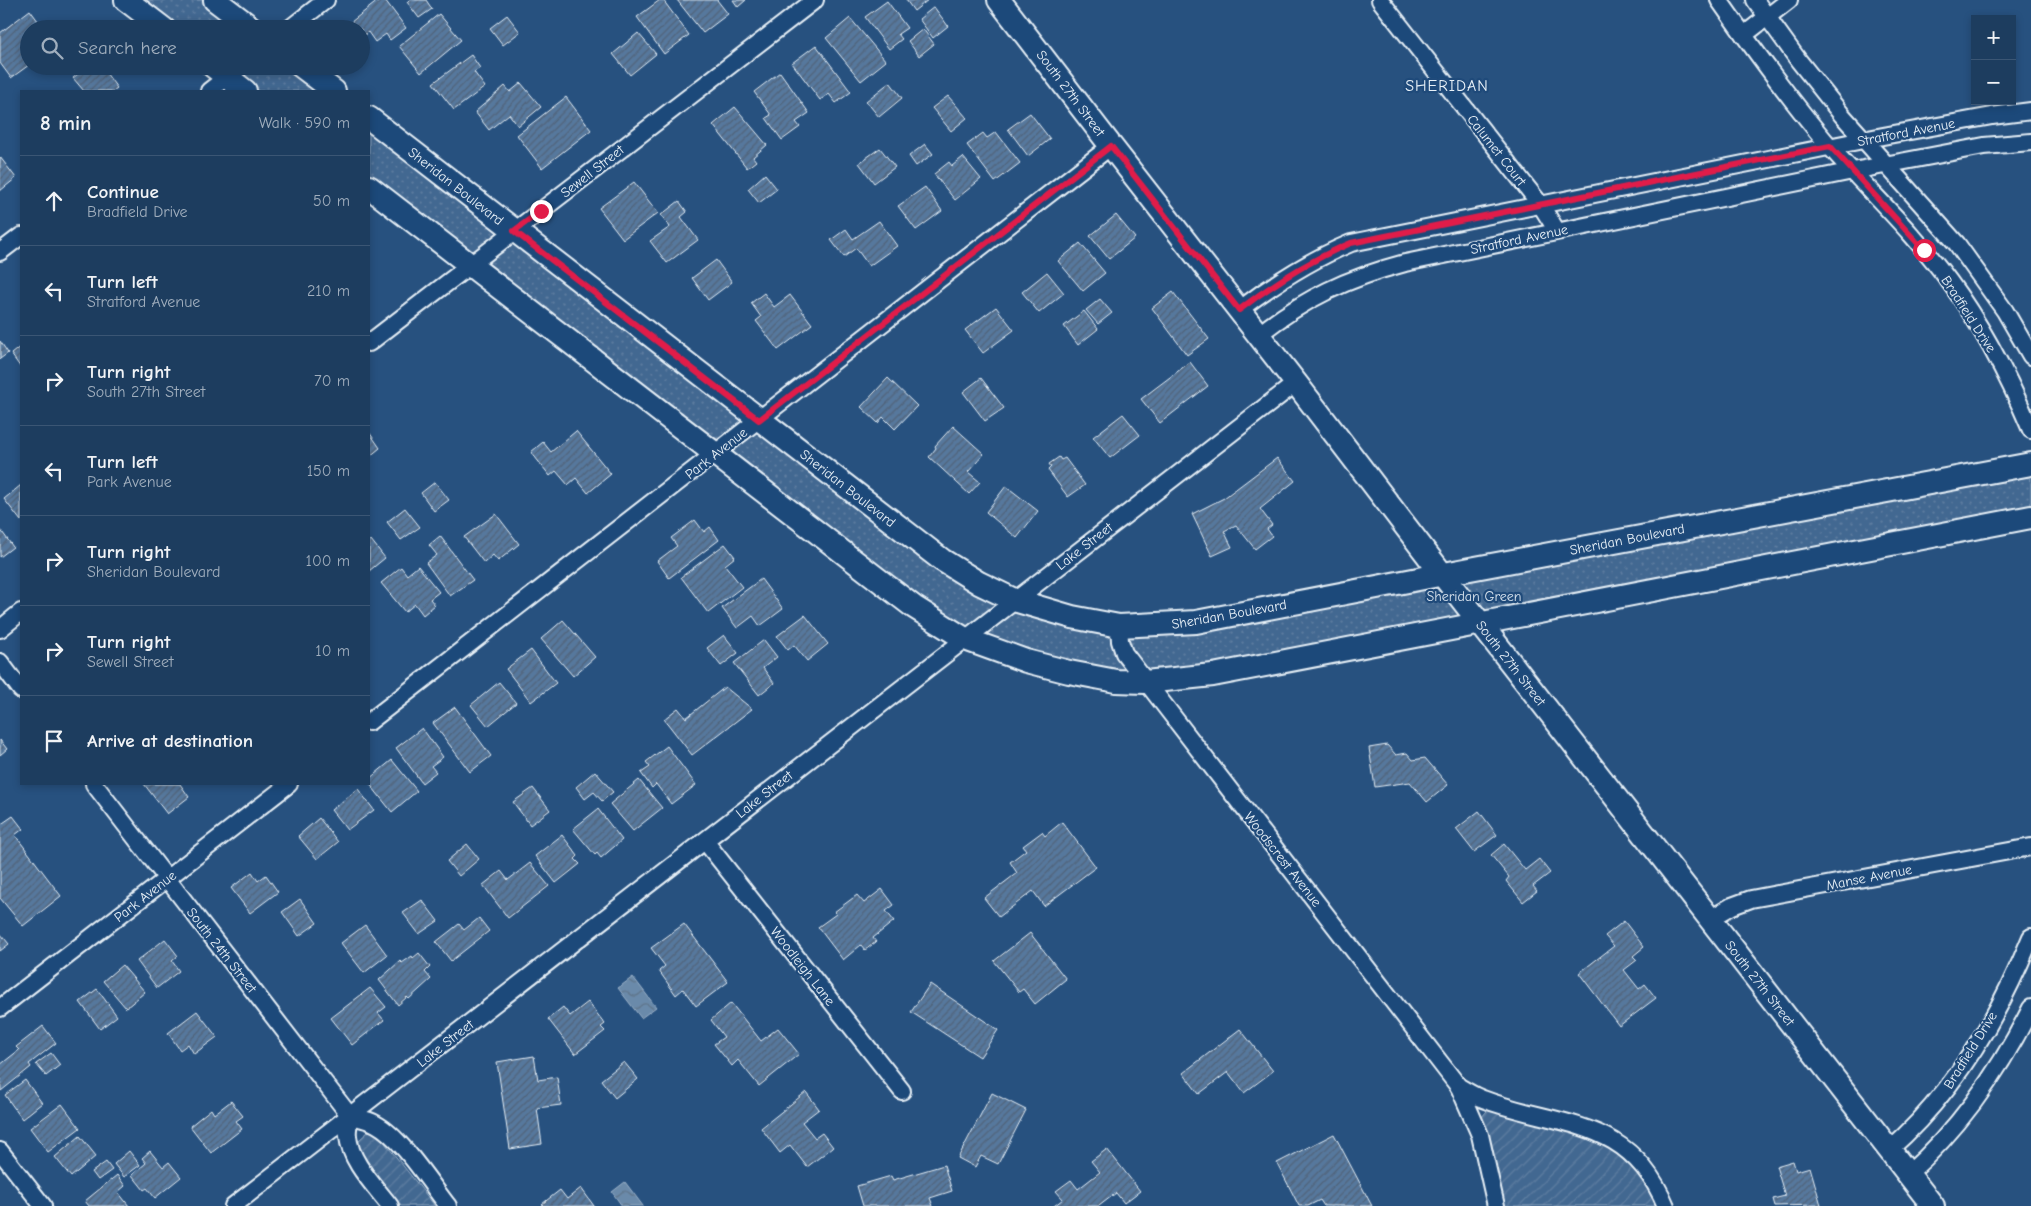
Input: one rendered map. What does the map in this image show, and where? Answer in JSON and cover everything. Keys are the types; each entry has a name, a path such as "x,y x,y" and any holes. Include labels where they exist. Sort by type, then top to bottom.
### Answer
{"main road":[{"path":"126,0 152,20"},
{"path":"215,0 241,20"},
{"name":"South 27th Street","path":"1000,0 1442,574 1933,1206"},
{"path":"231,75 244,90"},
{"path":"313,75 333,90"},
{"name":"Sheridan Boulevard","path":"370,119 942,560 979,583 1014,600 1072,617 1119,626 1196,622 2031,464"},
{"path":"370,188 914,607 965,639 1026,661 1068,672 1116,681 1145,682 1213,675 2031,517"}],"street":[{"path":"300,20 326,0"},
{"name":"Sewell Street","path":"370,343 816,0"},
{"name":"Calumet Court","path":"1380,0 1540,204 1557,231"},
{"name":"Bradfield Drive","path":"1719,0 1830,146 1924,250 1949,281 1998,359 2031,430"},
{"path":"1755,0 1820,88 1968,257 2005,311 2031,356"},
{"path":"1744,35 1789,0"},
{"path":"210,90 223,75"},
{"name":"Stratford Avenue","path":"1239,310 1286,276 1320,256 1351,243 1830,146 1992,116 2031,111"},
{"name":"Stratford Avenue","path":"1258,335 1286,313 1337,285 1366,273 1448,253 1853,171 1984,146 2031,142"},
{"name":"Park Avenue","path":"370,721 1111,146"},
{"path":"0,252 20,237"},
{"name":"Lake Street","path":"233,1206 1296,382"},
{"path":"0,629 20,613"},
{"name":"Woodscrest Avenue","path":"1119,626 1120,641 1124,653 1145,682 1459,1087 1480,1134 1496,1206"},
{"path":"0,662 20,689"},
{"name":"South 24th Street","path":"95,785 350,1116"},
{"name":"Park Avenue","path":"0,1008 288,785"},
{"name":"Woodleigh Lane","path":"705,840 902,1091"},
{"name":"Manse Avenue","path":"1710,919 1732,906 1751,899 2031,847"},
{"name":"Bradfield Drive","path":"1889,1150 1911,1130 1957,1075 2003,998 2031,937"},
{"path":"1908,1174 1938,1145 1994,1076 2031,1008"},
{"name":"Woodscrest Avenue","path":"1459,1087 1482,1099 1592,1130 1611,1139 1629,1152 1646,1170 1658,1188 1666,1206"},
{"path":"390,1206 363,1170 350,1148 347,1135 350,1116 374,1123 390,1134 448,1206"},
{"path":"0,1151 43,1206"}],"green space":[{"path":"126,0 215,0 241,20 152,20"},
{"path":"225,75 313,75 333,90 244,90"},
{"name":"Sheridan Green","path":"370,119 979,583 1119,626 2031,464 2031,517 1145,682 965,639 370,188"},
{"path":"1492,1109 1566,1129 1609,1149 1628,1164 1644,1182 1658,1206 1502,1206 1480,1119 1487,1111"},
{"path":"369,1131 375,1132 381,1138 435,1206 401,1206 360,1153 359,1140"}],"water":[{"path":"633,977 656,1007 641,1018 618,988"},
{"path":"625,1182 643,1206 622,1206 612,1192"}],"building":[{"path":"379,0 385,0 406,28 390,40 386,34 375,42 370,35 370,20 354,20"},
{"path":"409,0 426,0 432,9 419,18 407,2"},
{"path":"660,0 663,0 689,35 664,54 637,17"},
{"path":"677,0 717,0 728,14 703,33"},
{"path":"733,0 746,0 738,7"},
{"path":"906,0 928,0 914,11"},
{"path":"887,1 907,28 898,34 902,39 889,49 865,17"},
{"path":"934,7 948,26 933,38 919,19"},
{"path":"30,10 37,20 20,20 20,72 11,78 0,63 0,33"},
{"path":"439,14 461,40 421,73 399,46"},
{"path":"507,15 520,32 503,45 490,28"},
{"path":"850,18 886,61 861,81 826,38"},
{"path":"923,29 934,44 919,56 908,41"},
{"path":"638,33 656,54 630,75 613,54"},
{"path":"816,45 851,92 836,103 829,94 820,100 792,63"},
{"path":"471,55 480,68 474,72 485,87 454,110 433,83"},
{"path":"780,72 809,113 796,122 800,127 782,140 766,118 771,115 754,92"},
{"path":"77,75 108,75 117,88 114,90 83,90 73,78"},
{"path":"890,82 902,98 879,117 866,101"},
{"path":"521,83 541,107 518,126 509,114 489,130 475,112 505,86 510,92"},
{"path":"948,96 967,118 951,131 932,108"},
{"path":"566,97 591,130 542,168 517,135"},
{"path":"735,107 767,145 753,157 756,161 747,168 713,125"},
{"path":"1030,113 1050,139 1028,156 1008,129"},
{"path":"996,132 1020,163 995,182 967,145 983,133 987,138"},
{"path":"925,144 933,154 916,166 909,156"},
{"path":"880,148 895,167 874,183 859,163"},
{"path":"0,157 16,178 0,191"},
{"path":"963,157 981,179 955,200 934,174 949,162 952,166"},
{"path":"765,174 777,189 759,203 748,189"},
{"path":"634,182 658,213 623,239 599,208"},
{"path":"925,187 942,211 916,230 898,206"},
{"path":"679,201 687,212 681,217 698,240 667,263 650,241 670,227 661,215"},
{"path":"1116,215 1135,238 1109,259 1090,236"},
{"path":"879,221 897,246 869,266 856,248 844,257 831,240 846,229 853,239"},
{"path":"1080,243 1105,273 1083,291 1058,261"},
{"path":"716,260 732,282 708,300 692,278"},
{"path":"1047,272 1064,293 1039,313 1022,292"},
{"path":"1173,292 1209,339 1187,355 1152,308"},
{"path":"764,293 774,307 790,295 812,324 778,350 756,321 761,317 751,303"},
{"path":"1100,299 1112,313 1098,324 1086,310"},
{"path":"996,307 1014,330 983,353 965,330"},
{"path":"1084,311 1098,329 1078,345 1064,326"},
{"path":"0,341 8,353 0,359"},
{"path":"20,347 20,367 11,354"},
{"path":"1190,362 1208,386 1160,423 1141,399"},
{"path":"888,378 917,406 895,429 883,417 878,423 861,407"},
{"path":"981,378 1004,408 985,421 963,392"},
{"path":"1123,414 1140,435 1110,458 1093,437"},
{"path":"953,426 984,454 968,472 980,482 969,494 929,457 936,448 935,446"},
{"path":"576,431 611,474 588,493 576,478 568,485 556,471 550,476 531,452 543,442 551,452"},
{"path":"370,433 380,448 370,456"},
{"path":"1059,457 1061,460 1065,458 1085,485 1068,497 1048,470 1051,467 1049,464"},
{"path":"1277,458 1295,481 1260,509 1272,525 1267,529 1272,536 1255,549 1236,525 1224,531 1232,547 1212,556 1192,514 1224,498"},
{"path":"435,482 449,500 434,511 421,493"},
{"path":"20,486 20,520 4,499"},
{"path":"1006,486 1038,511 1017,538 986,512"},
{"path":"405,508 420,527 401,540 387,522"},
{"path":"496,514 519,544 498,561 493,555 484,563 464,537"},
{"path":"695,520 704,532 710,527 719,540 669,578 657,561 677,546 671,538"},
{"path":"0,529 13,547 0,557"},
{"path":"440,536 473,580 450,596 426,563 437,555 429,545"},
{"path":"370,540 385,558 370,570"},
{"path":"725,544 735,557 725,565 742,587 708,613 681,577"},
{"path":"418,566 439,592 430,599 435,605 423,615 415,604 405,612 381,583 401,567 407,575"},
{"path":"761,579 783,609 760,626 753,616 737,628 722,608"},
{"path":"805,615 828,644 807,661 794,645 788,650 777,636"},
{"path":"563,620 595,657 573,676 541,639"},
{"path":"724,635 738,653 721,666 707,648"},
{"path":"764,640 777,657 763,668 774,683 759,695 734,663"},
{"path":"531,650 556,683 531,702 506,669"},
{"path":"499,682 516,703 488,726 471,705"},
{"path":"725,687 752,709 692,755 664,719 678,708 686,718"},
{"path":"455,707 491,756 470,772 433,723"},
{"path":"422,728 443,757 431,766 436,772 422,783 396,748"},
{"path":"0,740 7,749 0,755"},
{"path":"1387,745 1396,755 1407,753 1413,760 1425,758 1448,785 1427,802 1410,782 1375,787 1369,748"},
{"path":"667,746 696,785 671,804 656,784 652,788 641,773 650,767 646,762"},
{"path":"392,760 417,791 392,812 370,784 370,778"},
{"path":"595,771 613,792 602,801 594,792 585,799 576,787"},
{"path":"639,780 662,808 633,831 610,804"},
{"path":"145,785 181,785 189,797 167,814"},
{"path":"533,788 550,810 530,825 513,802"},
{"path":"358,789 374,810 347,830 331,810"},
{"path":"598,809 622,840 601,858 597,853 595,855 573,829"},
{"path":"1479,811 1497,835 1474,852 1456,829"},
{"path":"13,816 23,829 15,835 61,896 23,926 0,898 0,825"},
{"path":"319,818 338,842 317,859 298,836"},
{"path":"1062,822 1096,867 1044,906 1033,891 999,917 984,898 1017,873 1010,862 1026,850 1023,846 1042,832 1045,836"},
{"path":"562,835 578,856 575,859 580,864 556,883 535,856"},
{"path":"467,844 479,859 459,876 447,861"},
{"path":"1504,844 1525,870 1539,859 1550,873 1533,886 1537,891 1523,902 1506,881 1509,877 1491,855"},
{"path":"530,863 549,886 508,918 483,885 501,871 508,880"},
{"path":"252,872 258,881 266,875 278,892 250,913 231,888"},
{"path":"882,889 894,905 886,911 894,921 873,938 876,942 865,950 861,945 843,960 818,927 857,895 864,903"},
{"path":"300,899 317,923 299,936 282,912"},
{"path":"422,900 438,921 419,934 403,913"},
{"path":"479,918 489,931 451,961 436,942 459,924 464,930"},
{"path":"1624,921 1644,947 1633,956 1637,960 1624,970 1639,989 1645,984 1656,998 1619,1026 1579,973 1614,946 1605,936"},
{"path":"684,924 728,982 696,1006 683,989 676,995 659,971 665,966 651,948"},
{"path":"365,925 387,955 364,973 341,943"},
{"path":"0,933 9,944 0,951"},
{"path":"1030,933 1066,979 1035,1004 1023,989 1019,992 994,961"},
{"path":"165,939 178,956 172,961 179,971 157,988 137,961"},
{"path":"419,953 430,967 425,972 431,979 409,999 407,997 398,1005 379,980 400,961 402,963"},
{"path":"122,965 145,992 126,1008 103,981"},
{"path":"930,984 998,1030 980,1057 911,1012"},
{"path":"370,988 386,1007 378,1013 384,1020 352,1045 331,1018"},
{"path":"97,989 117,1016 100,1029 80,1002"},
{"path":"588,1002 605,1024 601,1027 605,1031 575,1054 548,1019 563,1007 570,1016"},
{"path":"731,1003 761,1041 778,1028 799,1054 759,1086 738,1060 732,1066 714,1044 724,1037 711,1020"},
{"path":"197,1011 217,1037 194,1054 188,1044 180,1050 168,1033"},
{"path":"43,1026 56,1043 29,1064 31,1067 1,1091 0,1065 19,1050 16,1047"},
{"path":"1240,1029 1273,1071 1244,1093 1228,1072 1199,1094 1183,1073"},
{"path":"51,1053 60,1065 46,1076 36,1064"},
{"path":"534,1056 538,1080 557,1077 561,1105 537,1108 542,1144 510,1149 497,1062"},
{"path":"624,1062 638,1079 615,1098 601,1080"},
{"path":"25,1080 42,1103 22,1119 5,1095"},
{"path":"806,1092 819,1109 802,1122 815,1138 822,1133 833,1147 807,1167 790,1145 780,1153 761,1128"},
{"path":"992,1093 1026,1110 998,1164 981,1156 975,1167 958,1158"},
{"path":"231,1101 243,1116 236,1121 242,1129 211,1153 190,1126 211,1109 214,1114"},
{"path":"62,1104 80,1128 48,1152 30,1128"},
{"path":"1334,1134 1372,1206 1324,1206 1320,1200 1308,1206 1299,1206 1277,1163"},
{"path":"80,1136 96,1156 71,1177 55,1157"},
{"path":"1107,1149 1140,1191 1124,1203 1116,1193 1099,1206 1054,1206 1063,1199 1056,1191 1071,1180 1078,1189 1100,1172 1091,1161"},
{"path":"129,1151 140,1165 124,1177 114,1164"},
{"path":"150,1151 163,1167 169,1162 181,1177 155,1198 147,1188 144,1190 132,1175 146,1163 142,1158"},
{"path":"1793,1161 1796,1171 1810,1167 1821,1205 1775,1206 1773,1199 1785,1196 1776,1166"},
{"path":"106,1162 112,1170 98,1180 92,1172"},
{"path":"944,1165 952,1191 930,1198 933,1206 863,1206 857,1186 891,1176 893,1180"},
{"path":"117,1175 125,1186 118,1192 129,1206 89,1206 85,1201"},
{"path":"581,1188 594,1206 544,1206 542,1204 560,1190 567,1199"}],"district":[{"name":"SHERIDAN","path":"1447,85"}],"route":[{"path":"541,211 514,231 759,420 1111,146 1239,310 1261,292 1286,276 1320,256 1351,243 1830,146 1924,250"}]}
